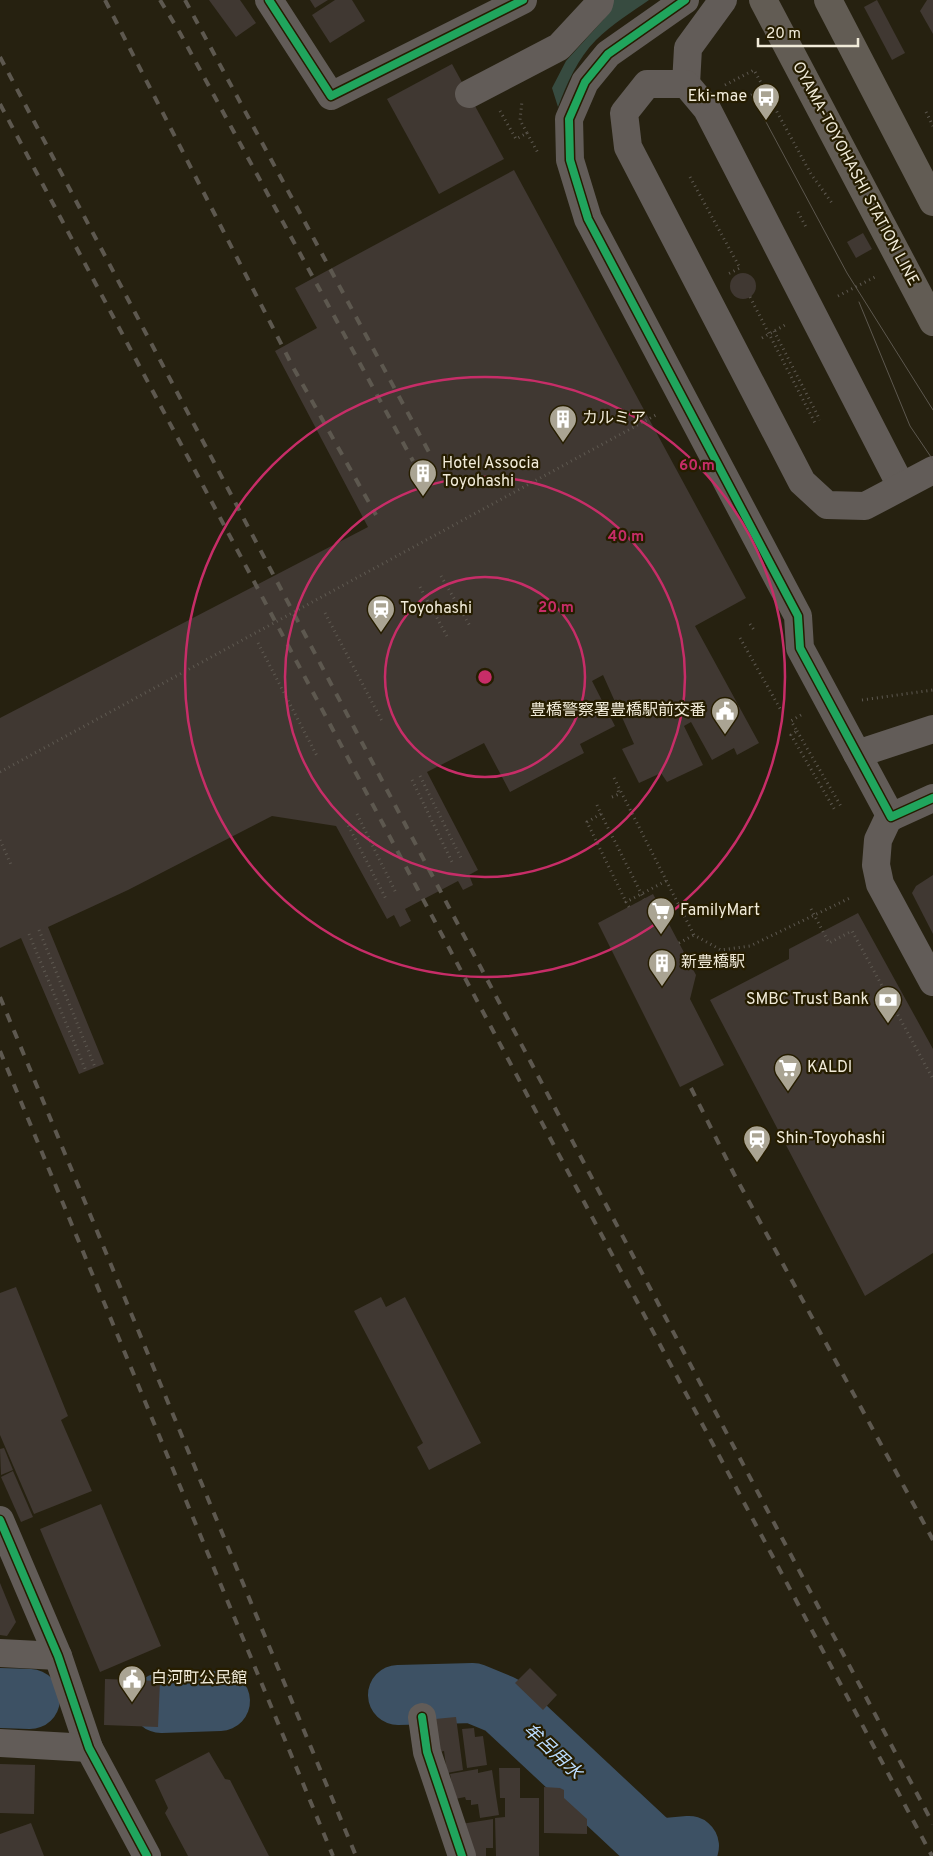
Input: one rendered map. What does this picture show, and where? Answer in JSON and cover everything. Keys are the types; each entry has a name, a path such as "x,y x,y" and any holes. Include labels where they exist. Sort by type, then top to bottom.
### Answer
{"main road":[{"name":"OYAMA-TOYOHASHI STATION LINE","path":"763,0 933,322"},
{"path":"828,0 933,202"}],"street":[{"path":"269,0 331,96 523,0"},
{"path":"469,94 559,47 599,4 600,0"},
{"path":"685,0 608,54 585,82 569,119 570,160 588,219 798,616 800,648 891,817"},
{"path":"723,0 688,48 686,84 708,109 901,486"},
{"path":"686,84 647,84 624,113 628,147 802,482 828,505 865,506 933,470"},
{"path":"857,754 933,729"},
{"path":"933,798 891,817 887,821 878,840 876,865 880,884 933,982"},
{"path":"0,1520 58,1656 89,1748 147,1856"},
{"path":"0,1653 58,1656"},
{"path":"422,1717 427,1752 462,1856"},
{"path":"0,1744 89,1748"}],"path":[{"path":"728,93 724,85 754,70 812,174 833,203"},
{"path":"926,112 933,126"},
{"path":"527,133 539,156"},
{"path":"690,177 734,257"},
{"path":"750,297 815,423"},
{"path":"774,331 820,420"},
{"path":"0,772 663,412"},
{"path":"441,576 470,626"},
{"path":"420,587 448,638"},
{"path":"325,614 382,721"},
{"path":"750,624 754,630"},
{"path":"740,638 782,712"},
{"path":"258,643 317,756"},
{"path":"856,701 933,690"},
{"path":"797,731 842,808"},
{"path":"791,735 836,812"},
{"path":"420,776 462,860"},
{"path":"612,797 619,794 614,778 694,935 721,950 750,946 855,895"},
{"path":"412,780 453,864"},
{"path":"597,805 644,899"},
{"path":"357,814 396,893"},
{"path":"601,814 586,822 629,907"},
{"path":"346,821 386,899"},
{"path":"0,840 12,867"},
{"path":"626,902 666,881"},
{"path":"812,909 829,943 852,931 933,1079"},
{"path":"39,930 95,1067"},
{"path":"29,934 86,1072"},
{"path":"679,943 694,935"}],"green space":[{"path":"613,0 649,0 622,18 590,47 574,71 558,107 552,88 566,61 604,19"}],"building":[{"path":"209,0 240,0 256,23 236,37"},
{"path":"310,0 328,0 315,8"},
{"path":"335,0 352,0 365,21 330,43 312,15"},
{"path":"877,0 905,53 892,60 864,7"},
{"path":"927,0 933,0 933,34 920,11"},
{"path":"452,64 504,159 439,194 387,99"},
{"path":"514,170 746,598 695,626 759,743 737,755 734,748 712,760 691,722 684,726 703,765 667,782 661,773 639,783 622,749 634,744 603,675 592,681 615,726 580,744 584,753 510,792 484,743 427,772 478,870 469,875 473,885 463,890 458,881 405,909 411,921 400,927 394,915 387,919 336,826 272,816 128,890 48,927 104,1064 79,1074 21,938 0,948 0,718 368,527 275,351 317,328 295,288"},
{"path":"863,233 872,249 856,258 847,242"},
{"path":"743,273 752,277 756,286 752,295 743,299 734,295 730,286 734,277"},
{"path":"933,875 933,934 912,893 916,886"},
{"name":"新豊橋駅","path":"653,894 696,975 690,999 724,1065 680,1087 598,923"},
{"path":"858,913 933,1049 933,1253 865,1296 710,1000 789,959 789,949"},
{"path":"16,1287 68,1416 61,1420 92,1491 34,1514 0,1435 0,1293"},
{"path":"381,1297 386,1307 405,1297 481,1443 429,1470 417,1447 423,1443 354,1311"},
{"path":"4,1448 13,1470 1,1475 0,1449"},
{"path":"13,1471 33,1517 21,1522 1,1477"},
{"path":"101,1504 161,1646 100,1672 40,1529"},
{"path":"0,1583 16,1622 7,1636 0,1635"},
{"path":"530,1668 557,1695 543,1710 515,1683"},
{"path":"105,1679 160,1681 158,1727 104,1725"},
{"path":"456,1717 463,1770 447,1773 444,1751 439,1752 435,1719"},
{"path":"474,1728 475,1737 483,1736 487,1765 467,1768 462,1729"},
{"path":"209,1752 225,1779 230,1780 269,1856 188,1856 165,1813 168,1808 155,1780"},
{"path":"0,1764 35,1765 34,1814 0,1813"},
{"path":"499,1768 520,1768 520,1798 539,1798 539,1856 496,1856 495,1818 505,1817 505,1798 500,1798"},
{"path":"478,1769 478,1773 492,1770 499,1815 480,1818 478,1804 471,1805 471,1800 466,1800 465,1797 455,1799 450,1774"},
{"path":"544,1787 564,1790 564,1798 587,1819 587,1834 544,1833"},
{"path":"493,1819 493,1848 486,1848 486,1856 472,1856 461,1824"},
{"path":"31,1823 44,1856 0,1856 0,1834"}],"waterway":[{"name":"牟呂用水","path":"398,1695 473,1693 502,1705 656,1849 689,1846"},
{"name":"牟呂用水","path":"0,1698 30,1699"},
{"name":"牟呂用水","path":"161,1703 220,1701"}],"tram line":[{"path":"751,94 847,273 933,410"},
{"path":"859,302 910,426 933,460"}],"railway":[{"path":"105,0 294,369 376,515"},
{"path":"160,0 180,33 413,461"},
{"path":"185,0 430,454"},
{"path":"0,57 933,1824"},
{"path":"0,104 932,1856"},
{"path":"0,997 356,1856"},
{"path":"0,1051 333,1856"},
{"path":"691,1088 734,1174 933,1540"}],"cycle path":[{"path":"269,0 331,96 523,0"},
{"path":"685,0 608,54 585,82 569,119 570,160 588,219 798,616 800,648 891,817 933,798"},
{"path":"0,1520 58,1656 89,1748 147,1856"},
{"path":"422,1717 427,1752 462,1856"}],"place":[{"name":"Eki-mae","path":"766,121"},
{"name":"カルミア","path":"563,443"},
{"name":"Hotel Associa Toyohashi","path":"423,497"},
{"name":"Toyohashi","path":"381,633"},
{"name":"豊橋警察署豊橋駅前交番","path":"725,735"},
{"name":"FamilyMart","path":"661,935"},
{"name":"新豊橋駅","path":"662,987"},
{"name":"SMBC Trust Bank","path":"888,1024"},
{"name":"KALDI","path":"788,1092"},
{"name":"Shin-Toyohashi","path":"757,1163"},
{"name":"白河町公民館","path":"132,1703"}]}
